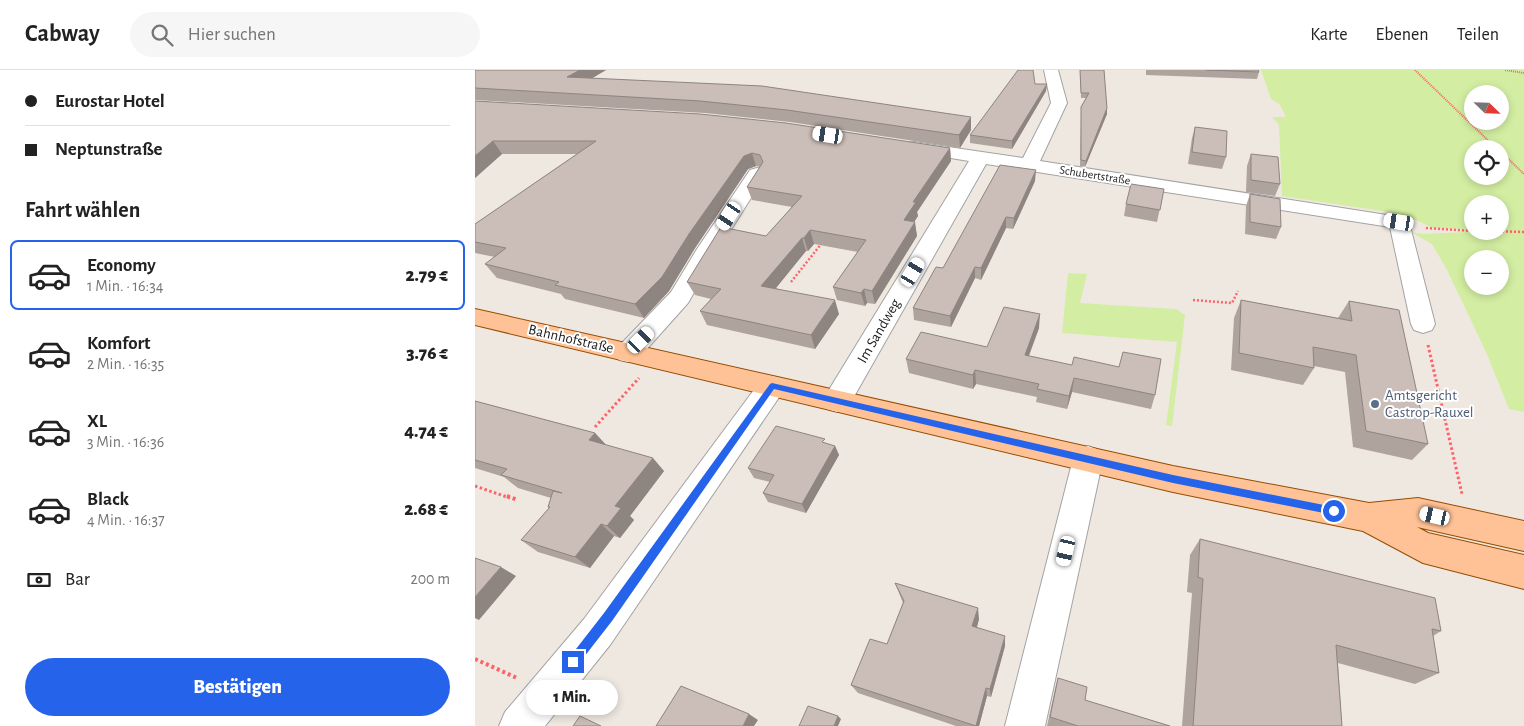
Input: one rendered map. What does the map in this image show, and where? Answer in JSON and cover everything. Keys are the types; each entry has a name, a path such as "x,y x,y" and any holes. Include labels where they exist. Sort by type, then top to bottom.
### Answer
{"main road":[{"name":"Bahnhofstraße","path":"475,317 1173,479 1369,518 1423,547 1524,572"},
{"name":"Bahnhofstraße","path":"1369,518 1418,512 1524,536"}],"street":[{"path":"1029,164 1059,102 1051,70"},
{"name":"Schubertstraße","path":"895,144 1399,222"},
{"name":"Im Sandweg","path":"837,401 981,157"},
{"path":"628,353 680,297 708,249 757,174"},
{"path":"1399,222 1423,324"},
{"path":"519,726 597,632 772,386"},
{"path":"1025,726 1088,459"}],"path":[{"path":"1415,70 1488,140"},
{"path":"1505,70 1523,72 1524,74"},
{"path":"1509,160 1524,174"},
{"path":"1399,222 1433,230 1464,231"},
{"path":"1509,232 1524,232"},
{"path":"791,282 824,241"},
{"path":"1193,300 1227,304 1232,302 1239,291"},
{"path":"1423,324 1469,523"},
{"path":"595,427 656,359"},
{"path":"475,486 518,500"},
{"path":"475,659 549,691"}],"green space":[{"path":"1261,70 1524,70 1524,412 1509,409 1486,352 1447,270 1432,244 1411,232 1423,234 1464,232 1464,240 1509,240 1509,195 1464,195 1464,231 1462,229 1432,228 1414,219 1401,217 1395,213 1282,196 1279,125 1272,117 1286,117 1280,105 1271,99"},
{"path":"1068,273 1087,274 1080,303 1176,309 1185,315 1172,426 1166,425 1177,342 1062,333"}],"building":[{"path":"475,70 580,70 567,77 762,86 971,117 959,135 787,110 700,101 475,88"},
{"path":"1018,70 1033,70 1035,84 1047,84 1012,141 970,135"},
{"path":"1080,70 1104,70 1107,108 1086,161 1081,160 1081,107 1089,93 1081,93"},
{"path":"1206,70 1258,70 1259,72"},
{"path":"475,101 700,114 786,123 950,148 913,202 916,202 904,220 915,222 872,291 864,289 861,293 833,287 866,240 810,230 761,286 835,300 811,335 700,311 721,289 687,282 721,227 766,236 802,196 747,187 763,162 760,155 752,153 744,156 689,234 662,277 635,304 555,285 559,282 485,264 506,248 475,242 475,224 596,141 493,141 475,156"},
{"path":"1195,127 1227,131 1226,157 1192,152"},
{"path":"1251,154 1278,157 1280,184 1251,180"},
{"path":"1000,165 1036,170 1014,218 1006,217 981,268 975,267 950,316 913,308 936,267 943,268"},
{"path":"1131,184 1164,189 1160,210 1126,204"},
{"path":"1250,194 1280,199 1281,227 1250,222"},
{"path":"1241,300 1352,321 1349,301 1399,310 1428,444 1366,431 1356,355 1313,347 1314,368 1239,353"},
{"path":"1004,307 1040,314 1025,355 1072,365 1074,357 1119,367 1123,352 1161,359 1155,395 1074,378 1069,396 1037,389 1039,384 975,370 973,375 906,359 921,332 987,347"},
{"path":"475,401 595,433 589,440 653,458 615,506 621,508 607,526 601,524 575,557 521,540 550,507 548,507 553,491 562,493 501,475 507,469 475,460"},
{"path":"776,426 825,439 822,442 835,446 802,504 763,493 774,475 748,468"},
{"path":"1200,539 1435,598 1441,631 1432,629 1439,673 1336,645 1342,726 1193,726 1203,579 1198,577"},
{"path":"475,558 501,567 475,597"},
{"path":"895,583 978,608 972,626 1005,636 990,689 986,688 976,726 851,685 870,639 887,644 904,601"},
{"path":"1058,678 1087,687 1085,700 1170,726 1078,726 1050,717"},
{"path":"681,686 749,714 743,726 656,726"},
{"path":"808,706 838,716 834,726 799,726"},
{"path":"580,716 601,726 573,726"}],"place":[{"name":"Amtsgericht Castrop-Rauxel","path":"1375,404"}],"route":[{"path":"573,662 608,617 772,386 1173,479 1334,511"}]}
